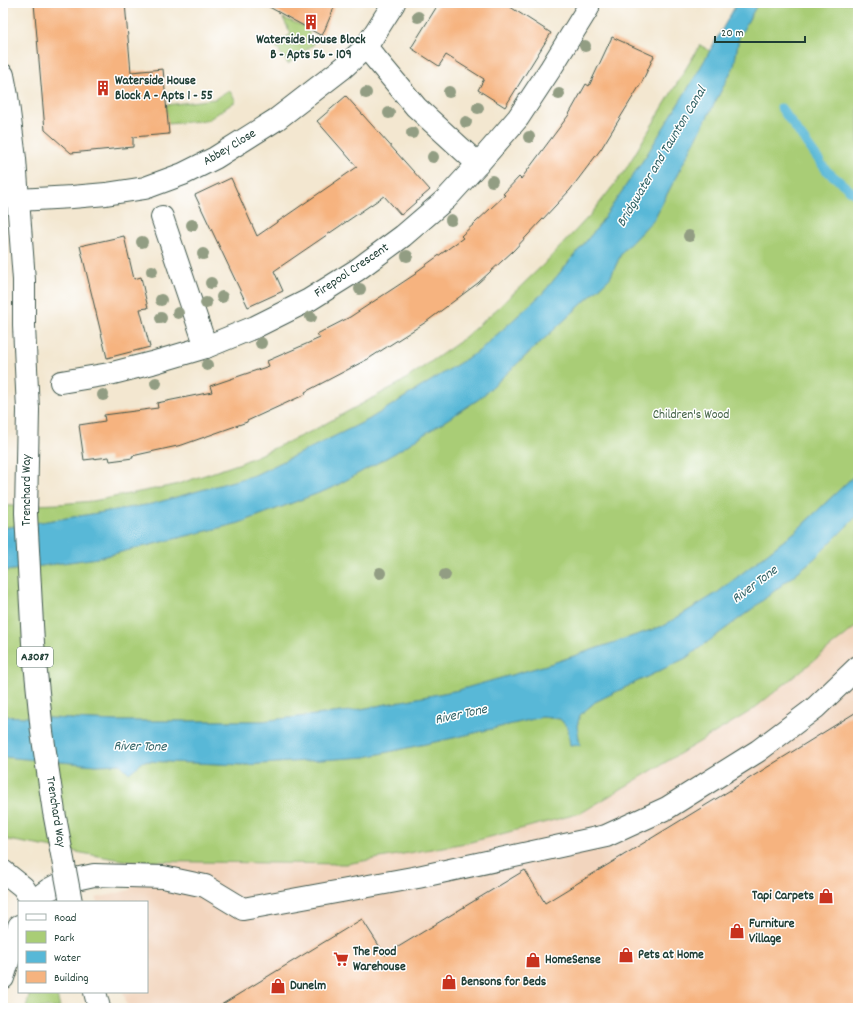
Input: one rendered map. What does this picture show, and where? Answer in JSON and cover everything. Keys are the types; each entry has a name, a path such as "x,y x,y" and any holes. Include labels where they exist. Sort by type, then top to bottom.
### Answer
{"street":[{"name":"Abbey Close","path":"18,200 106,194 145,188 183,174 215,158 277,119 343,68 366,47 394,3"},
{"name":"Firepool Crescent","path":"60,382 109,374 206,347 255,327 309,300 357,270 403,236 446,199 478,164 518,118 588,8"},
{"path":"366,47 416,107 478,164"},
{"name":"Trenchard Way","path":"3,76 15,159 24,280 24,326 28,410 26,513 33,643 42,732 53,805 71,901"},
{"path":"162,217 206,347"},
{"path":"34,901 63,882 94,875 163,877 204,886 243,909 418,877 606,836 667,808 758,751 815,708 858,667"},
{"path":"3,871 23,887 31,901"},
{"path":"3,978 18,929"},
{"path":"95,993 99,1008"}],"shaded area":[{"path":"858,625 858,1008 128,1008 123,993 148,993 148,901 98,901 96,898 130,890 127,876 127,861 346,864 471,842 581,813 751,711"}],"green space":[{"name":"Children's Wood","path":"758,3 858,3 858,472 796,531 717,593 663,626 550,664 459,690 351,711 262,721 116,721 3,716 3,571 97,558 239,523 332,488 395,453 479,399 610,278 622,252 654,219 734,66 739,37"},
{"path":"283,18 306,27 314,44 288,64 275,45 291,34"},
{"path":"700,45 710,51 646,156 597,228 543,293 479,351 368,420 255,475 152,504 3,528 3,506 93,501 175,485 241,463 312,431 400,383 458,343 498,308 543,265 591,214 624,172"},
{"path":"229,90 236,101 208,120 168,124 166,105 215,99"},
{"path":"858,515 858,625 751,711 581,813 471,842 346,864 127,861 3,839 3,757 96,765 144,761 245,765 365,757 542,717 560,719 568,728 570,746 580,744 577,726 580,715 595,702 686,658 752,609 815,558"},
{"path":"30,993 56,993 60,1008 26,1008"}],"water":[{"name":"Bridgwater and Taunton Canal","path":"737,3 758,3 739,37 734,66 654,219 622,252 610,278 479,399 395,453 332,488 239,523 97,558 3,571 3,528 152,504 255,475 368,420 479,351 543,293 597,228 646,156 695,77"},
{"name":"River Tone","path":"858,472 858,515 815,558 752,609 686,658 595,702 580,715 577,726 580,745 570,746 568,728 560,719 542,717 365,757 245,765 144,761 129,773 120,764 96,765 3,757 3,716 116,721 262,721 351,711 459,690 550,664 663,626 717,593 796,531"}],"building":[{"name":"Waterside House Block A - Apts 1 - 55","path":"34,3 125,3 131,72 163,69 169,134 133,137 133,147 71,153 45,130"},
{"name":"Waterside House Block B - Apts 56 - 109","path":"262,3 336,3 322,36"},
{"path":"439,3 504,3 551,33 505,107 478,90 484,79 446,55 439,66 411,48"},
{"path":"612,37 654,56 642,82 601,149 570,190 513,251 478,283 426,322 368,359 305,392 306,394 247,422 182,445 132,456 133,458 110,461 109,457 84,460 79,425 105,421 104,415 158,408 157,403 212,392 210,386 269,366 267,361 320,338 317,334 350,317 417,273 416,272 463,238 461,236 505,195 503,194 519,177 521,179 568,116 586,84 589,86"},
{"path":"346,96 430,190 401,215 384,196 274,271 283,291 248,307 195,195 231,178 257,236 357,167 317,121"},
{"path":"124,236 134,279 141,277 148,308 140,309 150,347 107,358 80,246"},
{"path":"858,711 858,1008 216,1008 362,919 385,955 525,870 545,903"}],"waterway":[{"path":"781,108 826,170 858,197"}],"place":[{"name":"Waterside House Block B - Apts 56 - 109","path":"311,22"},
{"name":"Waterside House Block A - Apts 1 - 55","path":"103,88"},
{"name":"Tapi Carpets","path":"826,896"},
{"name":"Furniture Village","path":"737,931"},
{"name":"Pets at Home","path":"626,955"},
{"name":"The Food Warehouse","path":"341,959"},
{"name":"HomeSense","path":"533,960"},
{"name":"Bensons for Beds","path":"449,982"},
{"name":"Dunelm","path":"278,986"}]}
